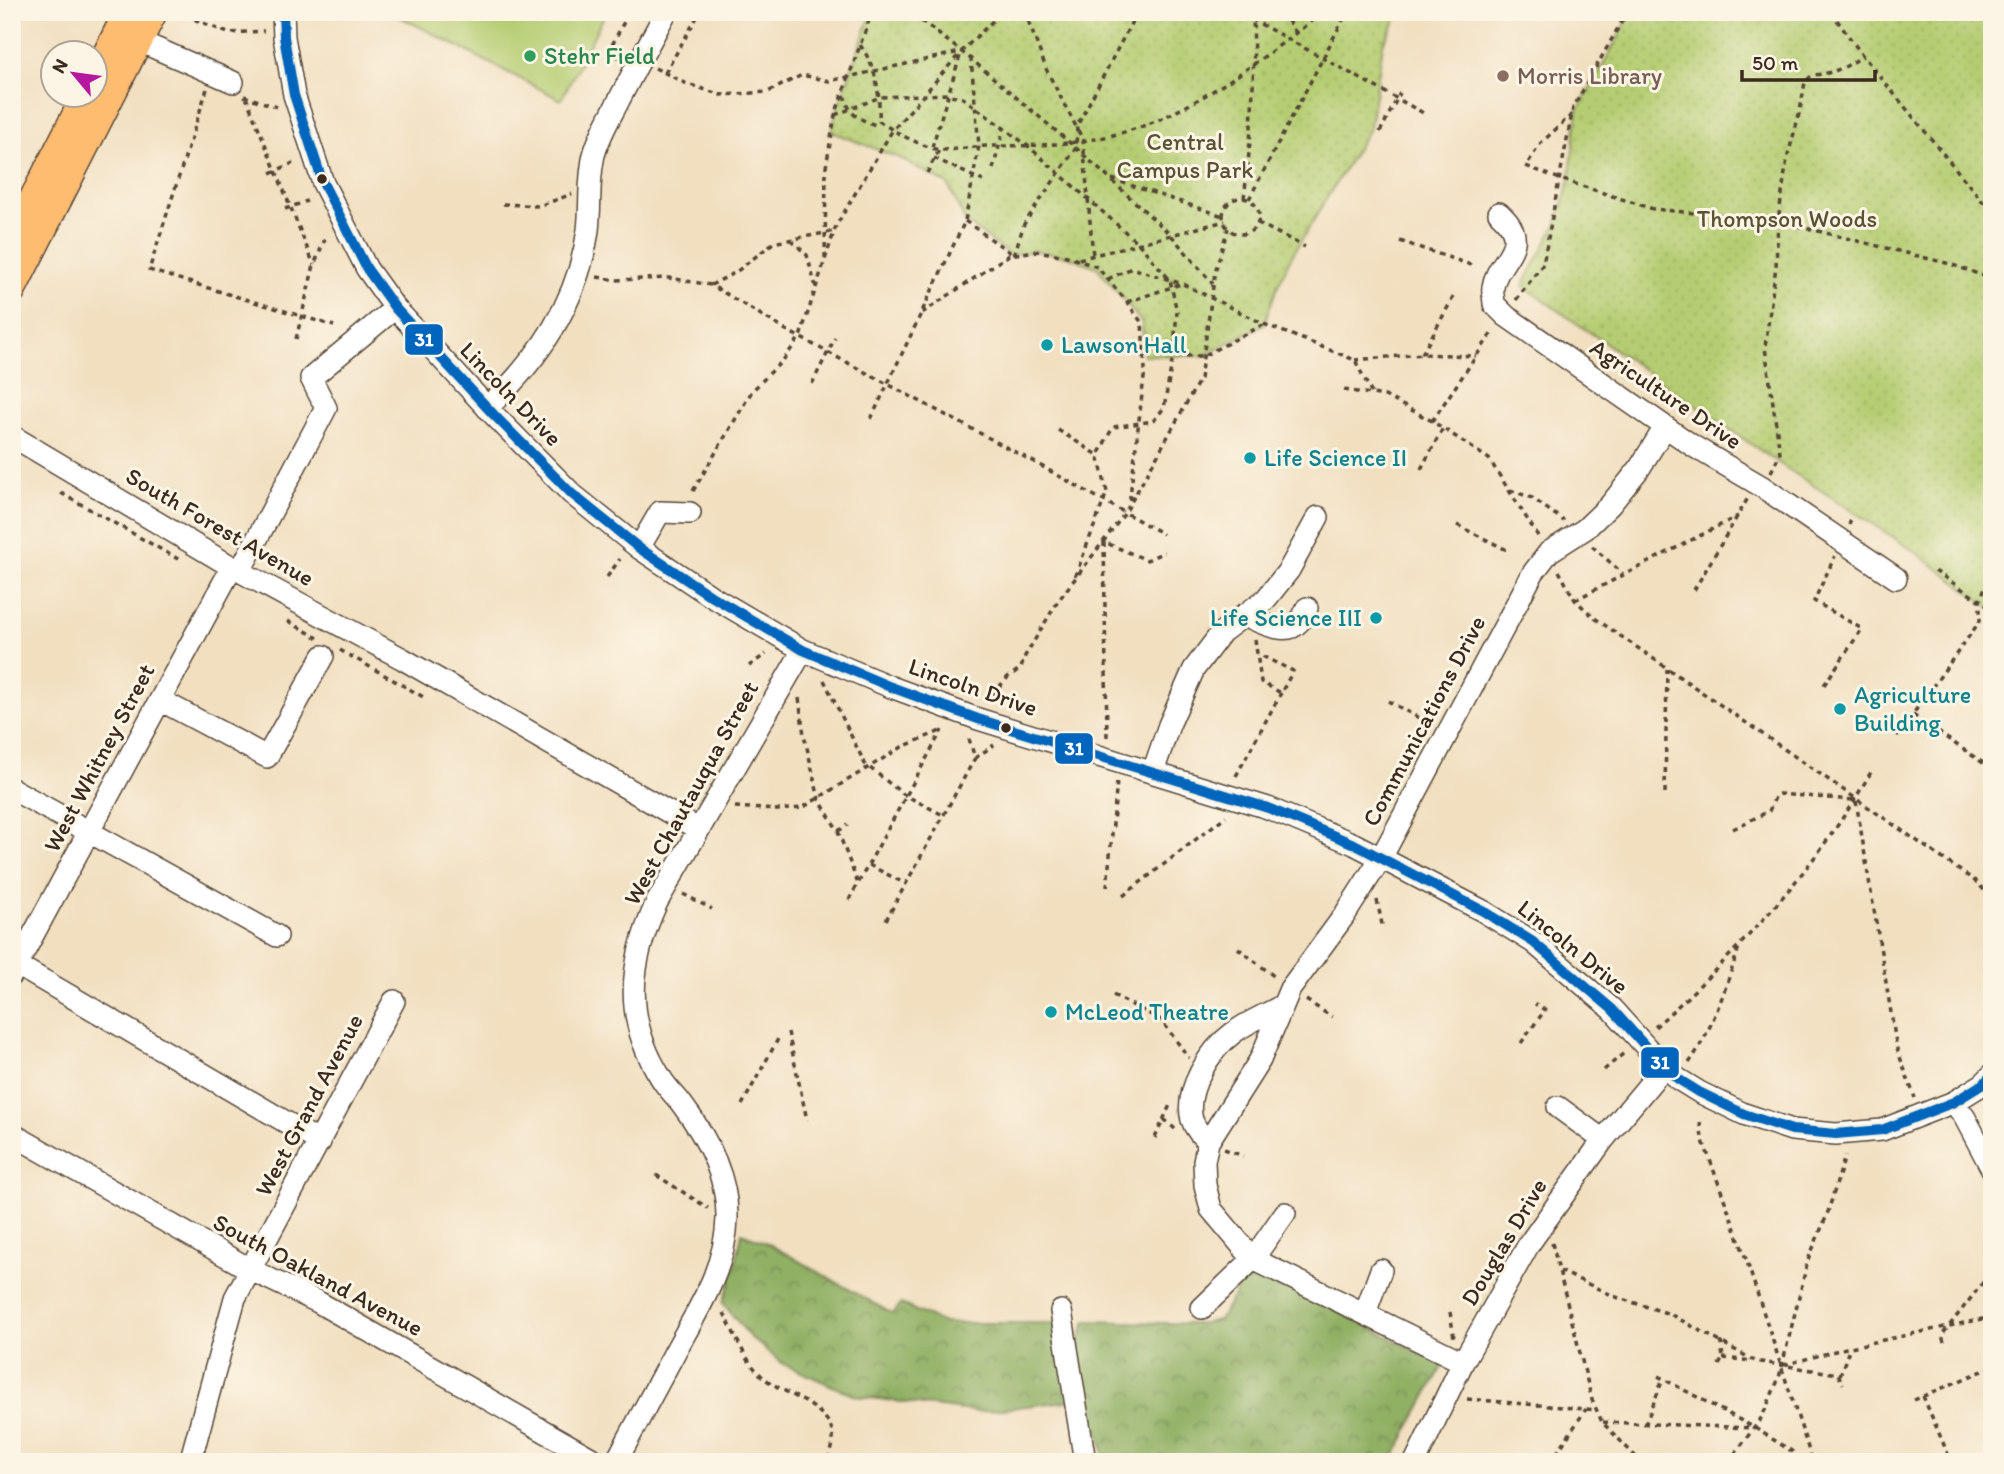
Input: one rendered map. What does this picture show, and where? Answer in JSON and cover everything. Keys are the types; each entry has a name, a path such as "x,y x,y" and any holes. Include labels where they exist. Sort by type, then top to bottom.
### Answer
{"main road":[{"path":"108,50 127,12"},
{"path":"12,290 154,12"},
{"path":"12,239 79,108"}],"street":[{"name":"Lincoln Drive","path":"284,12 284,37 294,95 323,183 367,269 395,308 487,408 572,494 639,548 711,596 803,650 891,687 978,719 1299,820 1381,858 1483,911 1533,942 1612,1009 1664,1066 1699,1092 1744,1114 1792,1130 1836,1134 1882,1130 1922,1117 1954,1102 1983,1084 1992,1075"},
{"path":"487,408 519,377 544,346 578,274 588,229 589,188 597,145 666,12"},
{"path":"139,41 237,90"},
{"name":"Agriculture Drive","path":"1499,213 1510,223 1514,236 1511,254 1492,288 1494,304 1506,316 1665,428 1722,466 1761,486 1896,579"},
{"name":"West Whitney Street","path":"15,970 160,700 326,408 311,378 395,308"},
{"name":"Communications Drive","path":"1459,1352 1365,1314 1254,1259 1211,1209 1205,1185 1204,1161 1208,1142 1260,1060 1290,989 1344,916 1381,858 1533,573 1549,552 1578,534 1610,505 1639,469 1665,428"},
{"name":"South Forest Avenue","path":"12,436 236,569 402,659 698,828"},
{"path":"639,548 660,512 690,513"},
{"path":"1153,772 1169,725 1194,669 1222,632 1248,617 1266,599 1289,570 1318,517"},
{"path":"1248,617 1279,628 1291,629 1298,624 1307,608"},
{"name":"West Chautauqua Street","path":"616,1462 709,1288 723,1254 727,1205 715,1156 697,1124 661,1078 644,1045 634,1014 636,966 647,924 698,828 803,650"},
{"path":"160,700 267,757 323,656"},
{"path":"12,789 277,936"},
{"path":"15,970 320,1142"},
{"name":"West Grand Avenue","path":"190,1462 235,1298 394,1001"},
{"path":"1208,1142 1195,1128 1191,1116 1196,1081 1205,1065 1232,1034 1281,1006"},
{"name":"Douglas Drive","path":"1415,1462 1459,1352 1529,1244 1603,1140 1664,1066"},
{"path":"1954,1102 1992,1169"},
{"path":"1558,1107 1603,1140"},
{"name":"South Oakland Avenue","path":"12,1134 251,1270 318,1302 598,1462"},
{"path":"1202,1308 1254,1259 1285,1213"},
{"path":"1365,1314 1381,1270"},
{"path":"1061,1311 1086,1462"}],"path":[{"path":"176,12 228,33 264,31"},
{"path":"629,12 610,50 615,56 721,95 768,92 802,75 829,81 962,51"},
{"path":"665,73 700,12"},
{"path":"824,265 826,167 835,116 873,12"},
{"path":"903,12 923,22 962,51 1084,155 1171,235 1213,284"},
{"path":"693,491 752,391 784,359 800,337 835,231 892,131 962,51 1002,12"},
{"path":"1025,12 1047,71 1083,140 1093,256"},
{"path":"1014,254 1024,224 1076,148 1077,126 1137,12"},
{"path":"1233,12 1289,39 1427,115"},
{"path":"1246,198 1255,62 1253,12"},
{"path":"1282,12 1296,33"},
{"path":"879,121 892,131 939,150 979,146 1028,146 1118,134 1165,116 1211,91 1289,39 1323,12"},
{"path":"1246,198 1324,59 1347,12"},
{"path":"1394,12 1396,20"},
{"path":"1521,293 1543,264 1573,108 1626,12"},
{"path":"1831,12 1863,56 1992,213"},
{"path":"843,93 848,108 856,118 875,125 879,121 880,97 872,60 860,45"},
{"path":"932,147 962,51"},
{"path":"1766,479 1780,453 1765,348 1787,159 1805,82 1812,75 1839,71 1863,56"},
{"path":"871,419 965,222 979,146 971,59"},
{"path":"208,85 149,270 334,326"},
{"path":"237,90 277,107"},
{"path":"237,90 314,265"},
{"path":"1380,132 1400,93"},
{"path":"835,116 848,108 880,97 947,94 963,98 1028,146 1139,244 1170,279 1177,312 1164,408 1153,421 1113,427 1098,455 1107,492 1073,582"},
{"path":"1572,114 1540,144 1526,166 1653,208 1778,221 1950,264 1992,279"},
{"path":"993,169 1004,128"},
{"path":"927,173 939,150"},
{"path":"934,158 983,181"},
{"path":"273,173 293,163"},
{"path":"1110,179 1223,216"},
{"path":"503,204 539,206 589,188"},
{"path":"1238,198 1246,198 1259,212 1258,223 1244,233 1238,233 1228,228 1223,216 1227,204 1238,198"},
{"path":"288,208 307,201"},
{"path":"965,222 1014,254"},
{"path":"1077,260 1224,222"},
{"path":"1258,223 1306,247"},
{"path":"986,702 1021,668 1025,656 1058,601 1129,507 1200,379 1215,272 1228,228"},
{"path":"712,285 736,272 773,243 835,231"},
{"path":"296,339 314,265 325,239"},
{"path":"790,239 807,255 817,289"},
{"path":"1400,241 1471,265"},
{"path":"922,313 1009,255 1036,251 1097,267 1142,323 1145,369 1129,507"},
{"path":"1108,279 1132,268 1170,279 1264,324 1355,360 1422,354 1476,356"},
{"path":"578,274 616,280 669,278 712,285 800,337 1163,534"},
{"path":"1127,302 1183,284"},
{"path":"1422,354 1454,296"},
{"path":"1136,355 1203,356 1264,324"},
{"path":"1432,421 1493,331"},
{"path":"812,384 835,338"},
{"path":"1355,360 1372,394"},
{"path":"1344,390 1385,396 1432,421 1489,459 1543,543"},
{"path":"1421,469 1443,428"},
{"path":"1058,429 1098,455"},
{"path":"1508,489 1532,498 1569,526"},
{"path":"1694,590 1755,492"},
{"path":"1575,600 1738,516"},
{"path":"1457,525 1509,551"},
{"path":"1104,542 1147,560 1164,552"},
{"path":"1104,542 1107,737"},
{"path":"1588,542 1624,575"},
{"path":"1824,685 1862,629 1814,601 1838,549"},
{"path":"607,577 620,559"},
{"path":"1556,565 1575,600 1596,619 1978,883 1992,900"},
{"path":"1897,736 1980,621 1980,601 1992,567"},
{"path":"1935,571 1992,609"},
{"path":"1248,617 1258,653 1261,682 1281,693"},
{"path":"1236,776 1293,671 1258,653"},
{"path":"749,666 766,654"},
{"path":"1665,793 1667,669"},
{"path":"824,680 865,764 906,796 943,816"},
{"path":"799,698 804,735 819,799 838,831 858,884"},
{"path":"1388,701 1419,718"},
{"path":"1912,714 1992,769"},
{"path":"734,807 777,810 802,808 902,747 943,730 849,900"},
{"path":"968,736 975,758"},
{"path":"886,920 975,758 994,745"},
{"path":"1655,1027 1712,976 1771,911 1856,800 1871,772"},
{"path":"1107,887 1117,780"},
{"path":"1733,829 1769,811 1779,794 1856,800"},
{"path":"1856,800 1897,1049 1922,1117"},
{"path":"1123,896 1226,816"},
{"path":"838,831 848,825"},
{"path":"869,864 906,884"},
{"path":"1375,891 1383,929"},
{"path":"694,899 712,909"},
{"path":"1689,1063 1700,1048 1726,988 1740,945"},
{"path":"1113,995 1161,1020 1192,1061"},
{"path":"1521,1043 1545,1010 1535,1004"},
{"path":"1161,1020 1234,1014"},
{"path":"788,1032 807,1120"},
{"path":"742,1105 778,1038"},
{"path":"1604,1070 1624,1053"},
{"path":"1155,1138 1175,1096"},
{"path":"1700,1122 1702,1138 1782,1365 1812,1460"},
{"path":"1729,1462 1767,1408 1782,1365 1808,1260 1827,1214 1845,1156"},
{"path":"656,1175 710,1209"},
{"path":"1552,1243 1592,1400 1602,1422 1642,1462"},
{"path":"1560,1271 1616,1297 1670,1314 1755,1361"},
{"path":"1944,1342 1942,1335 1992,1271"},
{"path":"1450,1312 1459,1352"},
{"path":"724,1313 743,1350 764,1377 813,1405 827,1420 834,1439 827,1462"},
{"path":"1782,1365 1850,1347 1992,1317"},
{"path":"1719,1365 1723,1358 1721,1341"},
{"path":"1839,1377 1850,1347"},
{"path":"1723,1358 1838,1374 1843,1384"},
{"path":"1914,1400 1992,1367"},
{"path":"1658,1376 1755,1428 1793,1452"},
{"path":"1646,1425 1663,1378"},
{"path":"1923,1396 1950,1459"},
{"path":"1467,1399 1597,1410"},
{"path":"1551,1462 1586,1409"},
{"path":"1602,1422 1755,1428"}],"green space":[{"name":"Stehr Field","path":"391,12 606,12 561,100"},
{"name":"Central Campus Park","path":"872,12 1400,12 1383,44 1370,127 1290,259 1264,324 1203,356 1144,355 1142,323 1097,267 1067,256 1036,251 1009,255 965,221 948,184 899,158 832,132 835,115"},
{"name":"Thompson Woods","path":"1632,12 1992,12 1992,609 1914,551 1771,458 1523,286 1556,225 1569,183 1578,110"},
{"path":"742,1233 767,1243 893,1314 901,1304 943,1323 1063,1323 1075,1400 979,1412 855,1396 783,1364 749,1336 723,1303 735,1267"},
{"path":"1260,1271 1443,1365 1391,1462 1106,1462 1076,1348 1086,1321 1199,1324 1219,1320 1242,1282"}],"transit line":[{"name":"31","path":"283,12 284,37 294,95 323,183 367,269 395,308 572,494 639,548 711,596 803,650 891,687 978,719 1268,808 1354,844 1483,911 1533,942 1612,1009 1678,1079 1744,1114 1792,1130 1836,1134 1882,1130 1954,1102 1983,1084 1992,1075"}],"place":[{"name":"Stehr Field","path":"530,56"},
{"name":"Morris Library","path":"1503,76"},
{"name":"Lawson Hall","path":"1047,345"},
{"name":"Life Science II","path":"1250,458"},
{"name":"Life Science III","path":"1376,618"},
{"name":"Agriculture Building","path":"1840,709"},
{"name":"McLeod Theatre","path":"1051,1012"}]}
